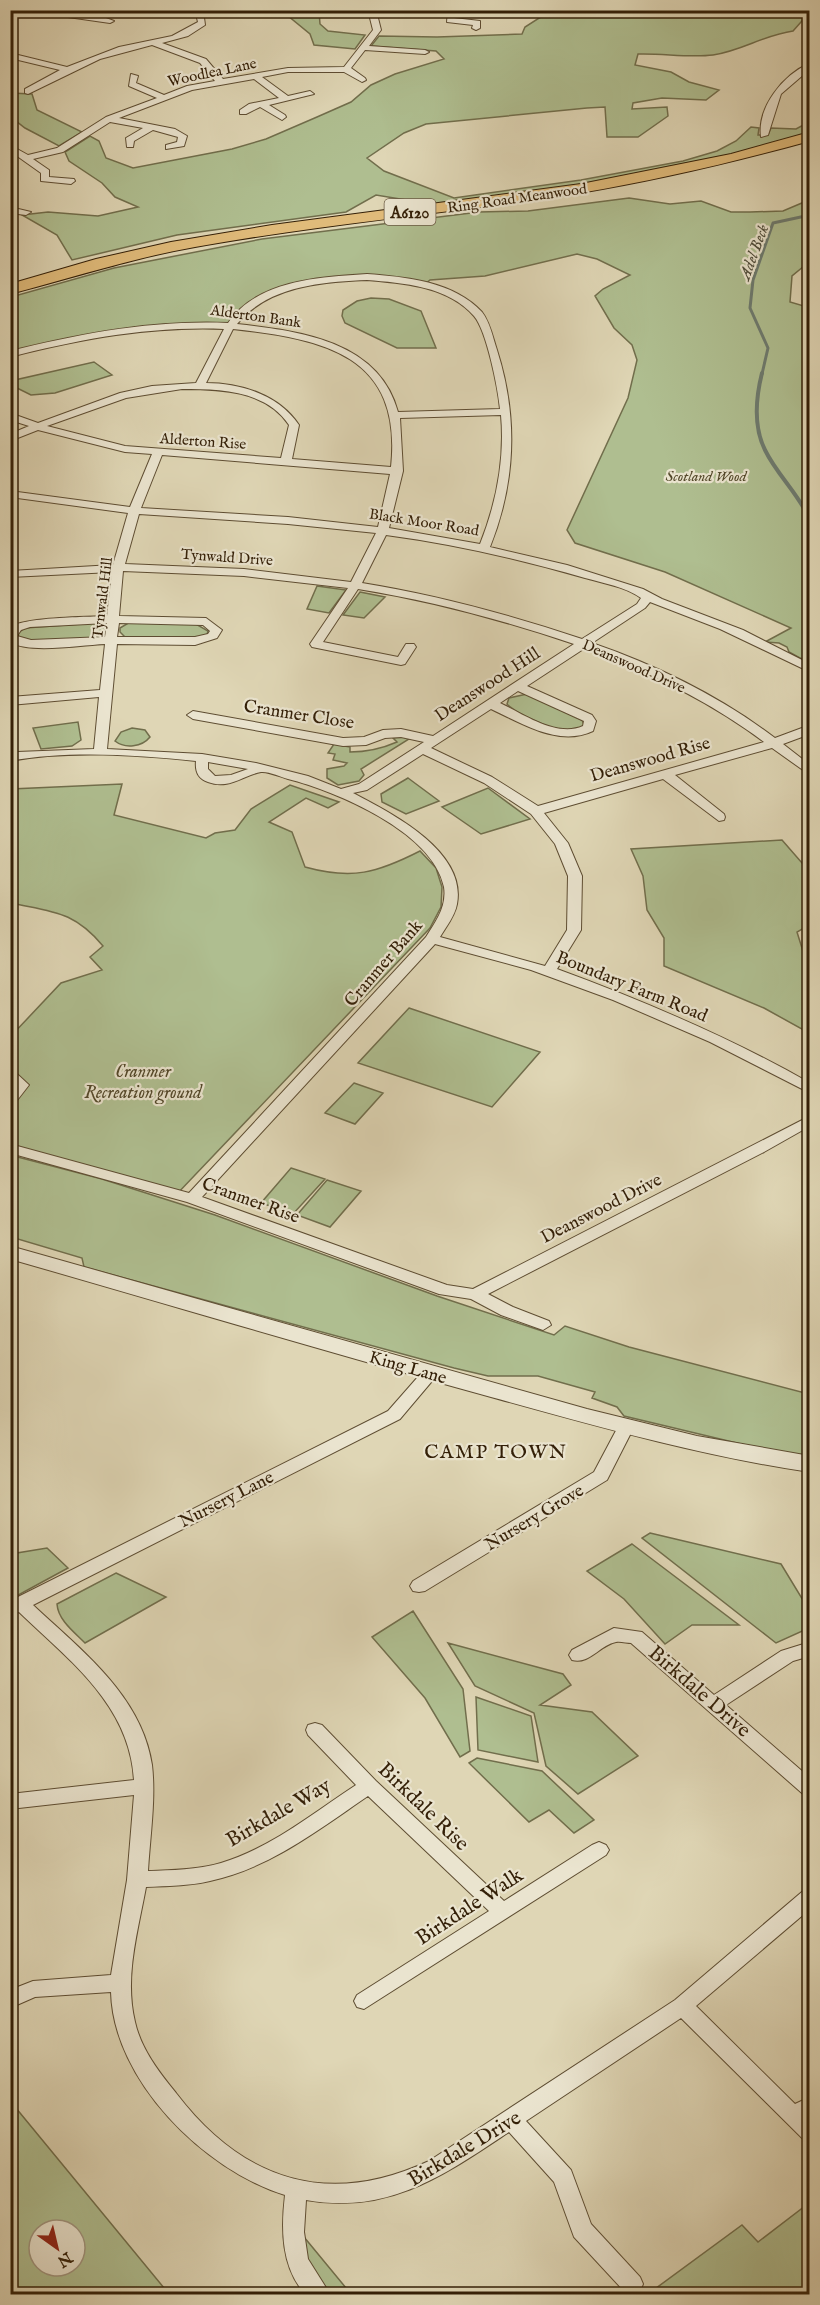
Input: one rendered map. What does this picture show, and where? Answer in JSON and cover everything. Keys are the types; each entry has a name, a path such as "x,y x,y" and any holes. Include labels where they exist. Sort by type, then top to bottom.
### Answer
{"highway":[{"name":"Ring Road Meanwood","path":"10,289 87,266 192,242 599,187 724,160 810,136"},
{"name":"Ring Road Meanwood","path":"10,297 76,278 201,249 601,194 686,177 810,145"}],"street":[{"path":"52,10 65,21 104,18 110,21"},
{"path":"28,90 65,69 123,49 194,31 202,23 199,10"},
{"path":"362,80 346,69 377,30 374,18 377,10"},
{"path":"447,29 452,10"},
{"path":"506,11 516,11"},
{"path":"506,11 527,13"},
{"path":"450,20 477,22 476,28"},
{"path":"151,42 203,61 220,81"},
{"path":"367,45 425,52"},
{"path":"10,55 65,69"},
{"path":"764,135 771,100 775,93 810,65"},
{"name":"Woodlea Lane","path":"27,158 60,150 110,120 162,97 220,81 254,75 288,70 346,69"},
{"path":"254,75 286,99"},
{"path":"134,76 132,84 162,97"},
{"path":"282,117 250,106 310,94"},
{"path":"110,120 172,131 183,136 181,144 169,147"},
{"path":"130,145 129,140 150,128"},
{"path":"10,147 46,172 44,179 71,182"},
{"path":"10,210 26,212"},
{"path":"200,385 231,326 248,306 270,293 294,285 360,278 405,282 446,292 465,302 479,316 499,368 505,412 504,475 500,502 484,548"},
{"name":"Alderton Bank","path":"10,354 129,328 192,324 231,326 310,339 365,364 382,382 394,415 398,471 382,530 358,585 316,644 401,661 410,647"},
{"path":"10,438 130,392 200,385 245,392 281,408 294,425 286,461"},
{"path":"394,415 505,412"},
{"name":"Alderton Rise","path":"10,416 37,427 125,449 398,471"},
{"name":"Tynwald Hill","path":"100,752 118,568 134,511 158,453"},
{"name":"Black Moor Road","path":"10,494 134,511 382,530 484,548 639,591 647,598 664,602 720,625 810,669"},
{"name":"Tynwald Drive","path":"10,574 118,568 173,568 274,575 358,585 441,600"},
{"name":"Deanswood Hill","path":"343,792 363,787 423,749 641,606 647,598"},
{"name":"Deanswood Drive","path":"441,600 583,643 656,672 723,708 810,771"},
{"path":"114,619 206,622 216,630 213,636 195,641 112,640 24,644 14,640 11,634 17,627 29,624 114,619"},
{"path":"490,704 560,733 574,734 589,728 588,718 517,686"},
{"path":"10,701 105,693"},
{"name":"Cranmer Close","path":"193,715 343,742 366,741 383,734 401,733 434,740"},
{"path":"774,743 810,729"},
{"name":"Deanswood Rise","path":"536,811 774,743"},
{"path":"423,749 488,780 536,811 561,843 575,876 574,930 549,971"},
{"name":"Cranmer Bank","path":"10,757 100,752 202,758 260,768 343,792 409,831 434,854 449,876 450,907 432,939 192,1199"},
{"path":"202,758 200,766 203,772 218,781 236,779 260,768"},
{"path":"665,774 719,817"},
{"name":"Boundary Farm Road","path":"432,939 549,971 697,1031 768,1065 810,1089"},
{"path":"10,1075 22,1085 10,1100"},
{"name":"Deanswood Drive","path":"475,1294 759,1149 810,1120"},
{"name":"Cranmer Rise","path":"10,1148 192,1199 445,1290 475,1294"},
{"name":"King Lane","path":"10,1252 429,1374 626,1427 745,1456 810,1464"},
{"path":"475,1294 507,1311 543,1325"},
{"name":"Nursery Lane","path":"15,1606 394,1415 429,1374"},
{"name":"Nursery Grove","path":"419,1586 601,1476 626,1427"},
{"name":"Birkdale Drive","path":"15,1606 93,1674 123,1713 135,1736 145,1786 137,1879 119,1983 123,2015 132,2044 173,2106 207,2145 243,2168 296,2190 344,2195 371,2193 406,2184 436,2168 682,2006 810,1897"},
{"name":"Birkdale Drive","path":"578,1655 614,1635 636,1637 810,1789"},
{"path":"714,1704 787,1656 810,1649"},
{"name":"Birkdale Rise","path":"315,1730 369,1786 503,1912"},
{"path":"10,1802 145,1786"},
{"name":"Birkdale Way","path":"137,1879 201,1875 242,1864 266,1852 369,1786"},
{"name":"Birkdale Walk","path":"364,2001 600,1850"},
{"path":"10,2000 33,1989 119,1983"},
{"path":"682,2006 745,2066 801,2111 810,2133"},
{"path":"512,2120 563,2177 582,2230 632,2284"},
{"path":"296,2190 292,2226 295,2256 308,2285 319,2295"}],"green space":[{"path":"282,11 319,11 320,24 328,31 365,35 355,49 314,45 310,34"},
{"path":"550,11 809,11 809,13 793,31 723,53 695,56 638,54 635,65 671,72 689,82 719,90 706,100 662,98 633,103 632,109 667,107 668,116 638,137 607,137 605,107 587,108 426,124 404,133 367,158 384,171 454,198 581,180 683,161 717,151 736,141 751,127 759,128 758,135 768,135 771,128 796,129 809,122 809,133 747,152 652,173 443,206 376,195 346,212 177,235 72,260 57,235 22,215 48,212 98,216 138,207 115,197 102,183 69,161 65,152 90,136 99,141 106,158 133,168 232,149 266,139 351,102 371,85 395,74 444,59 436,51 371,46 379,36 437,37 522,34 525,27"},
{"path":"10,93 32,94 37,110 82,132 59,146 25,128 11,117"},
{"name":"Scotland Wood","path":"629,198 670,204 701,201 731,212 783,211 809,200 809,262 792,276 790,302 804,306 809,324 809,663 789,652 787,647 779,643 765,642 791,628 665,572 575,543 567,530 628,398 637,360 632,345 614,328 595,296 603,289 630,275 597,259 577,254 485,276 430,280 424,285 385,279 326,280 270,293 232,326 169,324 129,328 11,354 11,297 114,268 262,239 479,212 528,211"},
{"path":"371,298 389,299 421,311 436,348 397,348 345,323 342,316 343,310 357,301"},
{"path":"94,362 112,375 55,393 31,395 13,386 15,380"},
{"path":"317,586 346,590 329,613 307,609"},
{"path":"360,592 385,597 364,618 343,615"},
{"path":"130,622 196,624 208,631 207,635 199,638 125,637 120,632 120,628"},
{"path":"95,623 105,627 104,634 97,638 32,642 19,639 18,633 25,628"},
{"path":"527,694 582,720 585,727 571,732 557,729 527,717 507,704 509,698"},
{"path":"78,722 81,740 72,746 41,749 33,728"},
{"path":"132,728 145,730 150,737 143,743 133,746 119,744 115,741 121,732"},
{"path":"393,738 409,739 361,769 364,775 359,781 338,785 327,778 327,769 344,766 347,763 333,760 335,754 328,753 334,744 350,747 350,752 374,750 397,742"},
{"path":"408,778 439,801 406,814 382,802 381,794"},
{"name":"Cranmer Recreation ground","path":"122,784 114,815 206,838 215,833 235,830 251,809 290,785 339,802 328,808 306,798 269,822 292,832 305,867 337,873 364,872 391,865 420,851 436,868 442,887 441,907 430,928 176,1195 11,1148 10,1100 21,1085 11,1075 11,1036 61,983 102,970 90,957 103,946 92,934 72,919 51,911 11,903 11,789"},
{"path":"488,788 530,819 481,834 442,807"},
{"path":"782,840 809,871 809,925 797,932 806,961 809,962 809,1033 764,1008 664,966 664,938 647,910 643,876 631,849"},
{"path":"409,1008 540,1052 492,1107 358,1063"},
{"path":"354,1083 383,1093 355,1124 325,1113"},
{"path":"10,1155 102,1179 215,1215 437,1296 554,1335 565,1326 629,1347 809,1394 809,1457 741,1444 624,1416 617,1407 592,1398 595,1392 538,1376 488,1376 454,1368 84,1267 82,1258 11,1237"},
{"path":"291,1168 325,1179 293,1214 261,1203"},
{"path":"327,1180 361,1191 330,1227 297,1215"},
{"path":"650,1533 781,1564 809,1610 809,1628 776,1643 642,1538"},
{"path":"632,1544 739,1625 692,1625 665,1644 624,1599 587,1571"},
{"path":"47,1548 68,1568 11,1599 11,1554"},
{"path":"116,1573 166,1597 85,1643 63,1620 57,1604"},
{"path":"413,1611 463,1689 470,1751 460,1757 425,1698 372,1637"},
{"path":"448,1643 563,1674 571,1685 540,1705 592,1712 638,1756 578,1794 546,1766 534,1713 475,1686"},
{"path":"476,1697 531,1716 538,1762 478,1750"},
{"path":"477,1758 542,1771 594,1820 574,1833 549,1810 529,1822 469,1763"},
{"path":"11,2102 169,2294 11,2294"},
{"path":"809,2203 809,2294 648,2294 742,2225 758,2242"},
{"path":"304,2237 351,2294 329,2290 316,2278 305,2252 302,2241"}],"waterway":[{"name":"Adel Beck","path":"762,374 768,348 750,308 753,280 773,223 810,215"},
{"name":"Adel Beck","path":"762,373 757,412 761,441 770,459 810,520"}],"district":[{"name":"CAMP TOWN","path":"496,1451"}]}
